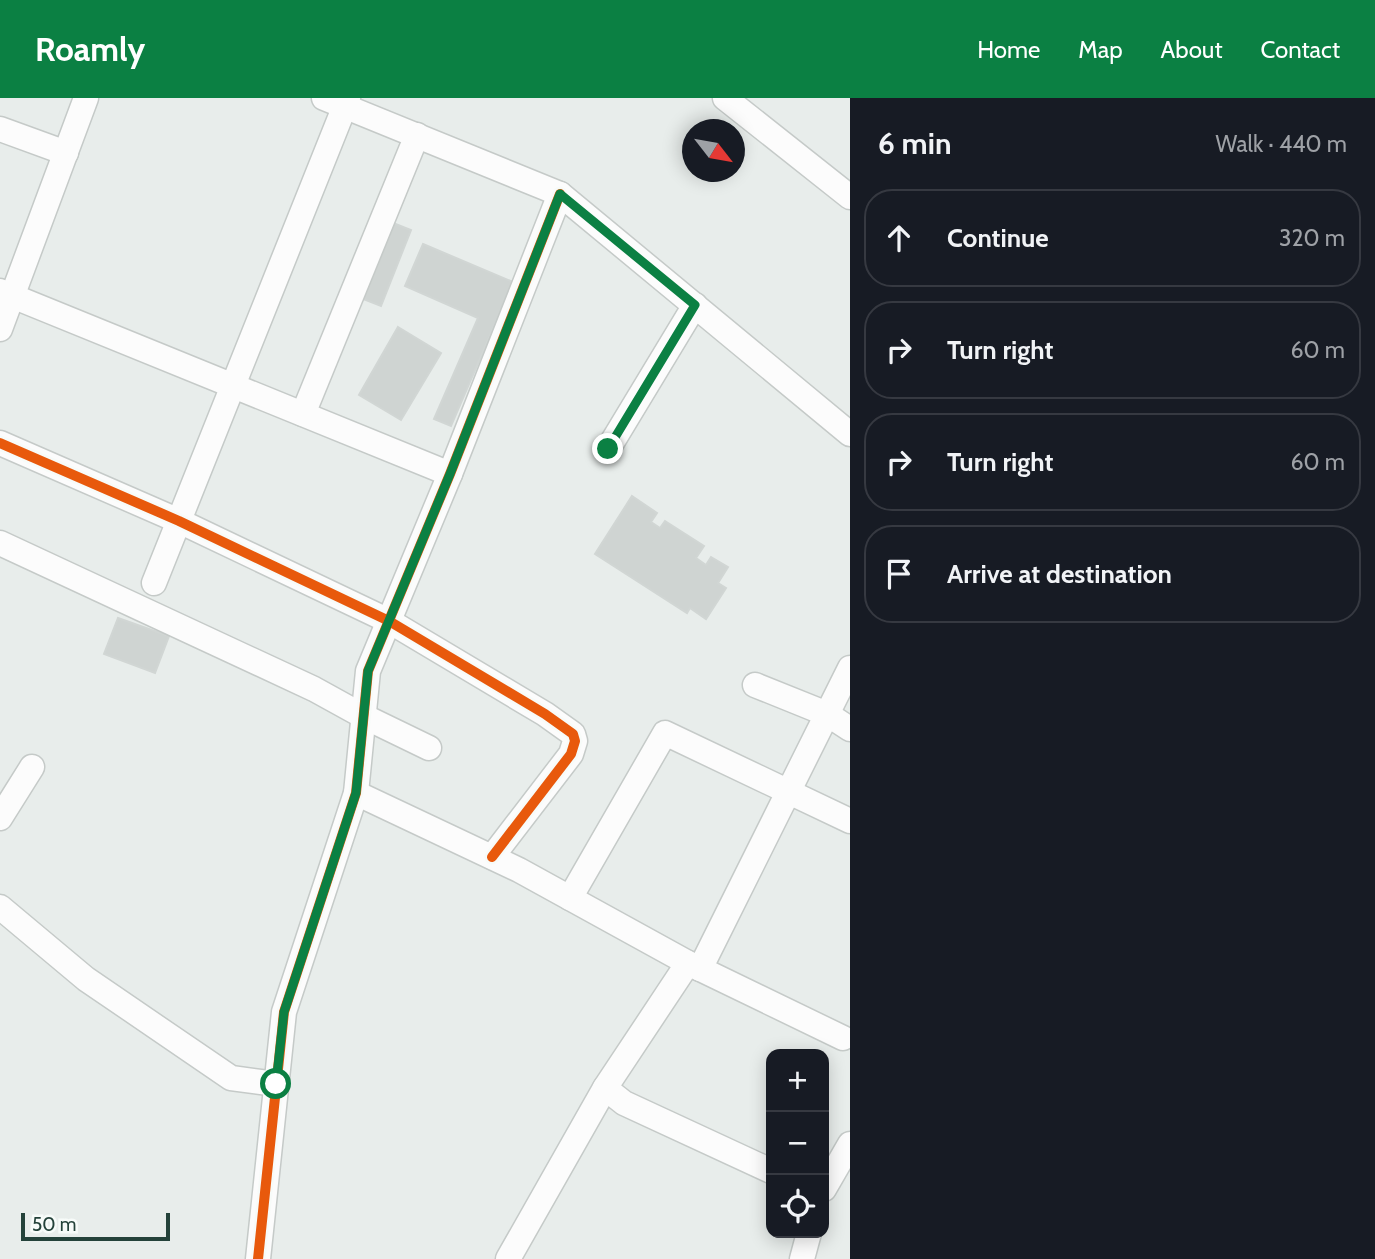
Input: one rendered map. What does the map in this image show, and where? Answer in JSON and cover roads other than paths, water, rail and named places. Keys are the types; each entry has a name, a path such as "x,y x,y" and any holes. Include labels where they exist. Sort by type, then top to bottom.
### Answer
{"street":[{"path":"0,329 6,294 86,98"},
{"path":"725,98 850,197"},
{"path":"154,583 234,386 339,101 560,194 850,434"},
{"path":"0,129 65,153"},
{"path":"303,414 417,135"},
{"path":"258,1259 284,1012 356,793 368,671 450,474 560,194"},
{"path":"6,294 450,474"},
{"path":"608,449 695,305"},
{"path":"0,443 179,521 389,621 545,714 573,734 575,741 571,754 492,857"},
{"path":"0,543 314,689 429,748"},
{"path":"508,1259 605,1088 694,966 850,668"},
{"path":"755,685 827,714 850,729"},
{"path":"570,898 665,733 850,821"},
{"path":"0,818 32,767"},
{"path":"356,793 492,857 694,966 848,1034"},
{"path":"0,907 86,979 231,1078 276,1084"},
{"path":"605,1088 624,1103 766,1169"},
{"path":"829,1180 850,1144"},
{"path":"802,1259 808,1238"}]}
